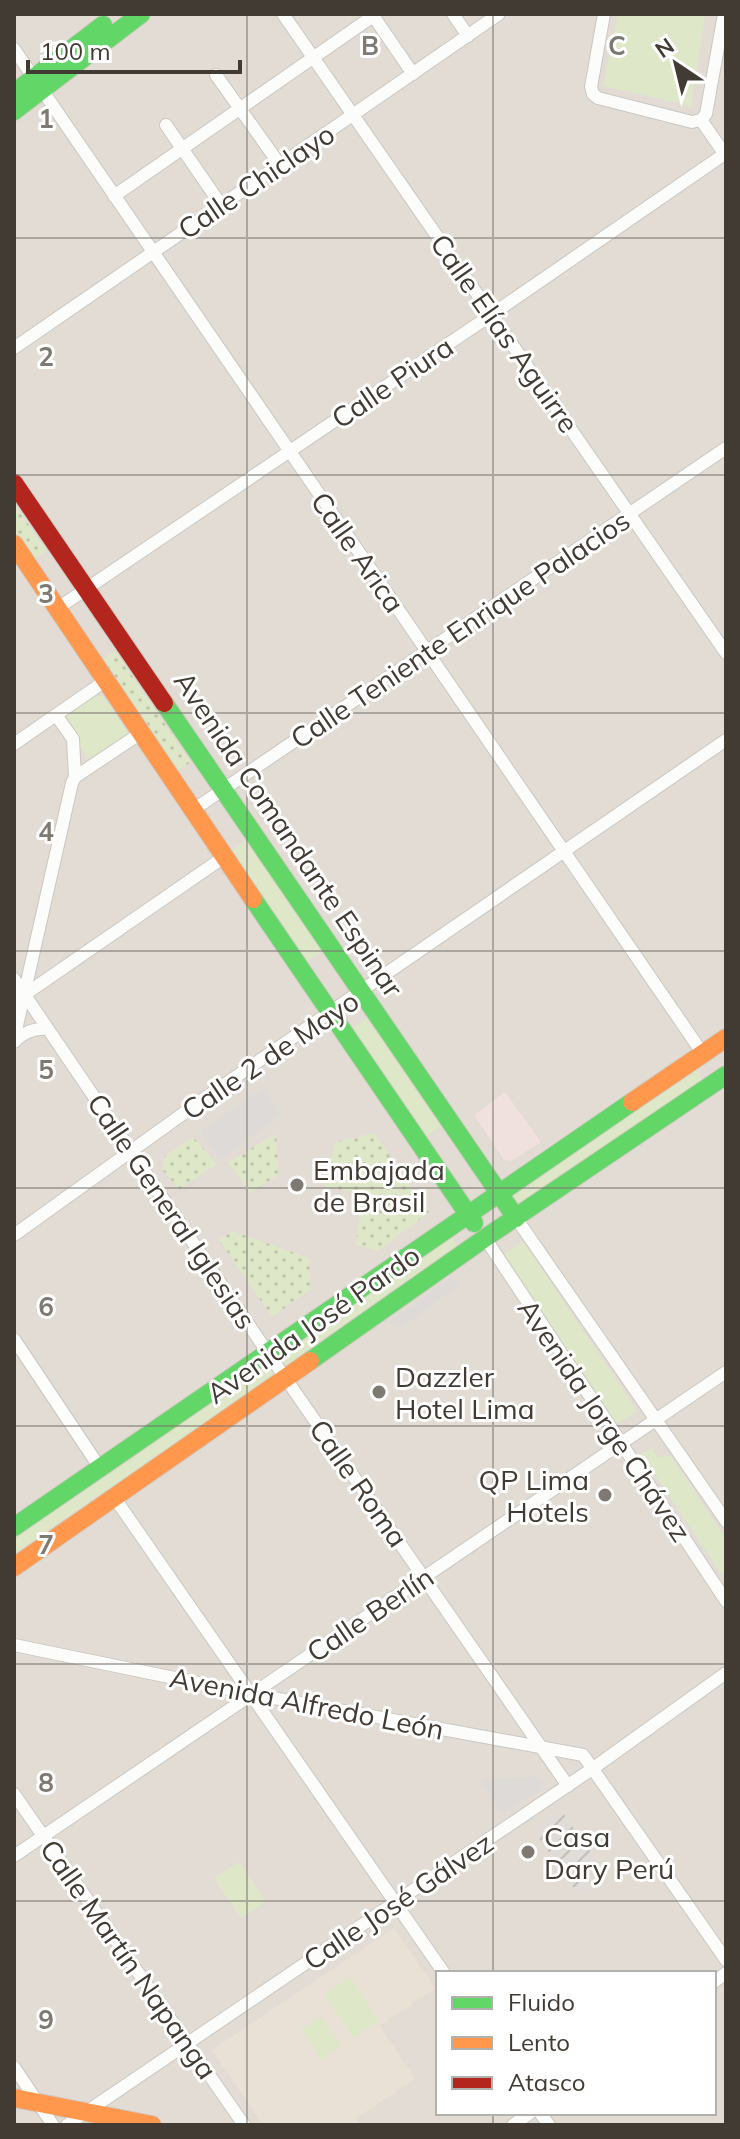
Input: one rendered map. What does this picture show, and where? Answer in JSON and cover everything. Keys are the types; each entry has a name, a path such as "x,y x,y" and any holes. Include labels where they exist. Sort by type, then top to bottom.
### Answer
{"main road":[{"path":"14,111 37,84 118,14"},
{"path":"14,93 37,84 141,14"},
{"name":"Avenida Comandante Espinar","path":"14,483 516,1218"},
{"path":"14,544 485,1238"},
{"name":"Avenida José Pardo","path":"14,1527 726,1038"},
{"path":"703,1054 724,1081"},
{"name":"Avenida José Pardo","path":"14,1567 485,1238 724,1081"},
{"path":"14,2098 152,2125"}],"street":[{"name":"Calle Elías Aguirre","path":"283,14 726,653"},
{"path":"453,14 468,36"},
{"name":"Calle Chiclayo","path":"14,348 499,14"},
{"path":"604,14 591,87 593,94 598,98 692,122 701,120 706,114 724,14"},
{"path":"114,196 374,15 413,74"},
{"name":"Calle Arica","path":"14,49 703,1054"},
{"path":"216,75 280,165"},
{"path":"701,120 726,154"},
{"path":"166,125 221,205"},
{"name":"Calle Piura","path":"58,608 726,154"},
{"name":"Calle Teniente Enrique Palacios","path":"193,810 726,448"},
{"path":"14,744 105,681"},
{"path":"14,1041 20,999 75,777 73,739 56,715"},
{"path":"75,777 141,733"},
{"name":"Calle 2 de Mayo","path":"14,1235 205,1098 726,740"},
{"path":"20,999 224,857"},
{"path":"31,962 35,974 47,979"},
{"name":"Calle General Iglesias","path":"14,979 20,999 48,1029 268,1353"},
{"path":"14,1041 32,1030 48,1029"},
{"name":"Avenida Jorge Chávez","path":"516,1218 726,1521"},
{"name":"Avenida Jorge Chávez","path":"485,1238 726,1601"},
{"path":"14,1339 100,1468"},
{"name":"Calle Roma","path":"268,1353 568,1786"},
{"name":"Calle Berlín","path":"14,1856 726,1372"},
{"path":"114,1497 443,1971"},
{"name":"Avenida Alfredo León","path":"14,1645 252,1694 583,1755 592,1769"},
{"name":"Calle José Gálvez","path":"67,2125 568,1786 726,1673"},
{"path":"523,1745 530,1739 530,1731"},
{"path":"592,1769 726,1960"},
{"name":"Calle Martín Napanga","path":"14,1794 244,2125"},
{"path":"14,2067 53,2125"}],"shaded area":[{"path":"14,14 726,14 726,2125 14,2125"},
{"path":"263,1088 280,1115 220,1160 201,1131"},
{"path":"505,1092 541,1142 511,1161 504,1160 474,1115"},
{"path":"450,1278 460,1285 402,1327 390,1322"},
{"path":"537,1777 544,1788 503,1814 480,1779"},
{"path":"561,1810 599,1864 583,1875 591,1887 579,1895 533,1830"},
{"path":"394,1928 435,1988 380,2026 415,2079 356,2118 360,2125 263,2125 212,2050"}],"green space":[{"path":"618,14 688,14 705,17 691,106 603,86"},
{"path":"14,504 47,551 31,562 14,536"},
{"path":"115,651 191,762 176,772 100,661"},
{"path":"93,695 104,697 127,731 126,738 91,763 59,718"},
{"path":"246,840 322,951 307,962 231,851"},
{"path":"367,1018 442,1126 427,1136 352,1028"},
{"path":"696,1068 701,1081 524,1203 515,1199 512,1193"},
{"path":"374,1133 429,1212 378,1251 356,1245 362,1194 322,1186 336,1142"},
{"path":"276,1134 279,1174 250,1193 228,1162"},
{"path":"193,1137 217,1164 180,1189 162,1170 165,1156"},
{"path":"232,1231 309,1258 311,1289 272,1317 219,1240"},
{"path":"449,1233 458,1247 14,1554 14,1535"},
{"path":"523,1241 637,1411 617,1424 503,1255"},
{"path":"651,1448 658,1457 671,1456 726,1539 726,1581 641,1454"},
{"path":"239,1862 266,1902 241,1918 214,1878"},
{"path":"350,1977 379,2021 353,2038 324,1994"},
{"path":"321,2016 341,2046 321,2059 301,2029"}],"traffic: fast":[{"path":"14,111 141,14"},
{"path":"14,93 103,25"},
{"path":"164,703 516,1218"},
{"path":"253,899 474,1223"},
{"path":"310,1361 726,1075"},
{"path":"14,1527 632,1102"}],"traffic: slow":[{"path":"14,544 253,899"},
{"path":"632,1102 726,1038"},
{"path":"14,1567 310,1361"},
{"path":"14,2098 152,2125"}],"traffic: jam":[{"path":"14,483 164,703"}],"place":[{"name":"Embajada de Brasil","path":"297,1185"},
{"name":"Dazzler Hotel Lima","path":"379,1392"},
{"name":"QP Lima Hotels","path":"605,1495"},
{"name":"Casa Dary Perú","path":"528,1852"}]}
